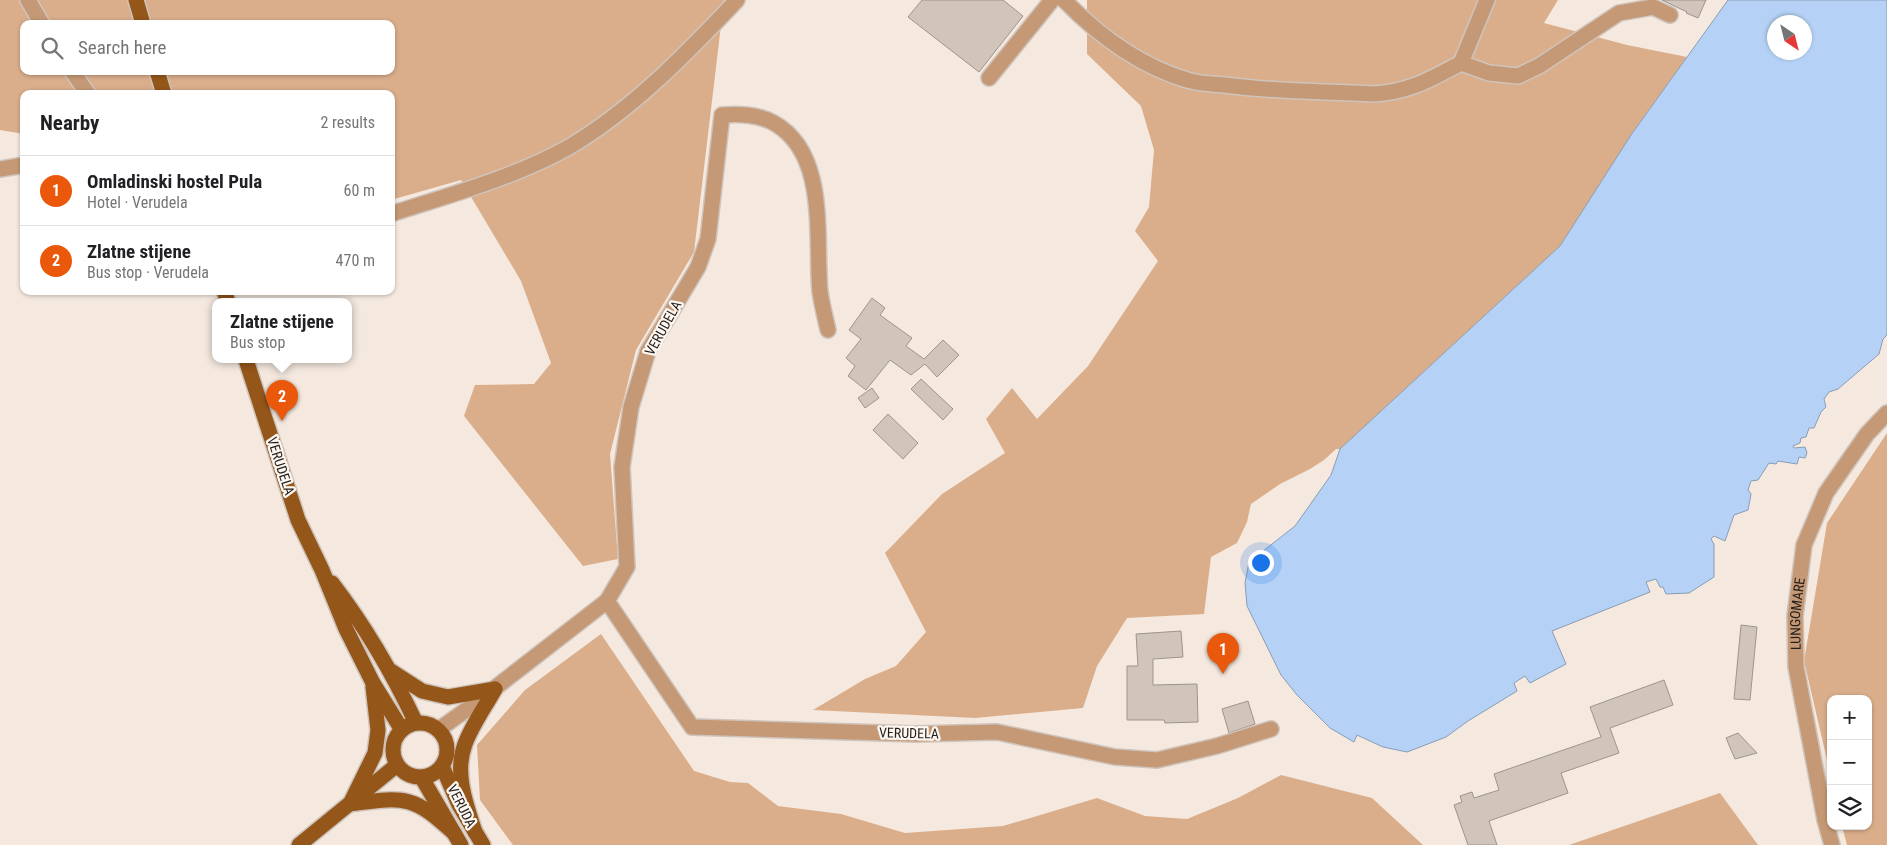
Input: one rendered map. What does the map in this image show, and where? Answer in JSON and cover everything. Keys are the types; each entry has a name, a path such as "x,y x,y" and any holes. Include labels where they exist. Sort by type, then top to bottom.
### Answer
{"main road":[{"path":"136,0 142,20"},
{"path":"158,75 163,90"},
{"name":"VERUDELA","path":"247,363 298,520 373,683 402,730"},
{"name":"VERUDELA","path":"322,570 357,616 416,723"},
{"path":"387,668 422,691 448,698 494,689"},
{"path":"350,804 375,754 378,730 373,683"},
{"path":"479,839 460,778 462,754 465,743 494,689"},
{"path":"416,723 432,726 438,730 443,736 447,751 442,766 436,772 422,778 408,775 397,765 392,751 393,743 402,730 416,723"},
{"path":"299,845 397,765"},
{"name":"VERUDA","path":"442,766 459,805 479,839"},
{"name":"VERUDA","path":"422,778 458,839"},
{"path":"350,804 387,801 409,802 430,812 458,839"}],"street":[{"path":"28,0 40,20"},
{"path":"395,213 478,186 524,168 568,147 612,118 651,86 737,0"},
{"path":"988,78 1052,0"},
{"path":"1064,0 1084,20 1123,49 1155,68 1189,81 1242,88 1373,94 1394,93 1418,86 1461,64 1487,0"},
{"path":"1461,64 1489,73 1518,76 1539,66 1619,13 1652,7 1670,15"},
{"path":"75,75 85,90"},
{"name":"VERUDELA","path":"438,730 494,689 606,601 627,567 622,467 631,407 648,351 698,267 708,239 722,115 748,114 774,122 792,138 806,159 815,192 820,293 828,330"},
{"path":"0,169 20,166"},
{"name":"LUNGOMARE","path":"1831,841 1825,820 1796,668 1795,616 1799,581 1804,546 1826,493 1867,434 1887,413"},
{"name":"VERUDELA","path":"606,601 692,727 916,734 997,732 1115,757 1157,760 1216,746 1271,729"}],"shaded area":[{"path":"0,0 724,0 694,252 636,350 610,454 618,559 583,566 464,416 475,385 534,384 551,363 521,281 461,180 395,199 395,90 20,90 20,133 0,130"},
{"path":"1087,0 1558,0 1544,23 1627,45 1687,57 1631,135 1560,246 1340,449 1336,449 1324,460 1280,484 1251,504 1247,522 1237,543 1211,557 1204,614 1127,618 1097,666 1083,708 975,718 813,710 865,679 896,666 926,632 885,553 942,494 1005,453 986,419 1012,388 1037,419 1088,366 1158,261 1135,231 1149,207 1154,150 1141,106 1087,54"},
{"path":"1887,433 1887,845 1847,845 1843,830 1872,830 1872,695 1827,695 1827,760 1804,661 1827,523"},
{"path":"601,634 694,771 730,782 748,783 778,806 841,814 905,833 1003,826 1097,798 1145,816 1187,819 1238,798 1281,775 1372,798 1423,845 513,845 480,800 477,745 525,690"},
{"path":"1720,793 1758,845 1569,845"}],"water":[{"path":"1728,0 1887,0 1887,335 1883,339 1879,354 1838,389 1829,392 1824,399 1826,407 1821,412 1814,428 1809,428 1806,437 1801,438 1800,443 1793,446 1794,448 1805,447 1807,453 1805,458 1799,457 1797,464 1778,461 1776,464 1769,463 1758,480 1751,481 1748,490 1751,494 1748,510 1734,515 1725,541 1714,536 1711,539 1714,544 1714,577 1689,593 1666,594 1656,579 1646,582 1650,592 1552,631 1566,664 1530,683 1525,676 1514,683 1517,691 1446,737 1407,752 1383,747 1357,735 1354,742 1330,728 1297,695 1281,675 1247,606 1245,583 1249,562 1295,526 1331,475 1340,449 1560,246 1631,135"}],"building":[{"path":"922,0 1003,0 1023,16 979,72 908,17"},
{"path":"1662,0 1706,0 1698,18"},
{"path":"872,298 885,308 880,315 912,338 906,346 924,359 943,340 959,355 937,377 925,364 911,375 890,360 866,390 848,376 855,366 846,358 861,339 849,330"},
{"path":"921,379 953,409 943,420 911,389"},
{"path":"872,388 879,398 865,408 858,398"},
{"path":"888,414 918,443 903,459 873,430"},
{"path":"1741,625 1757,627 1750,700 1734,699"},
{"path":"1181,631 1183,657 1153,659 1153,685 1197,684 1198,722 1165,723 1164,720 1127,720 1127,666 1138,666 1136,634"},
{"path":"1664,680 1673,705 1610,728 1619,753 1561,773 1568,793 1489,821 1497,845 1468,845 1454,805 1462,802 1460,796 1472,792 1474,798 1499,790 1494,774 1601,737 1590,707"},
{"path":"1248,701 1255,724 1229,733 1222,709"},
{"path":"1738,733 1757,753 1735,759 1726,738"}],"place":[{"name":"Zlatne stijene","path":"282,421"},
{"name":"Omladinski hostel Pula","path":"1223,674"}]}
